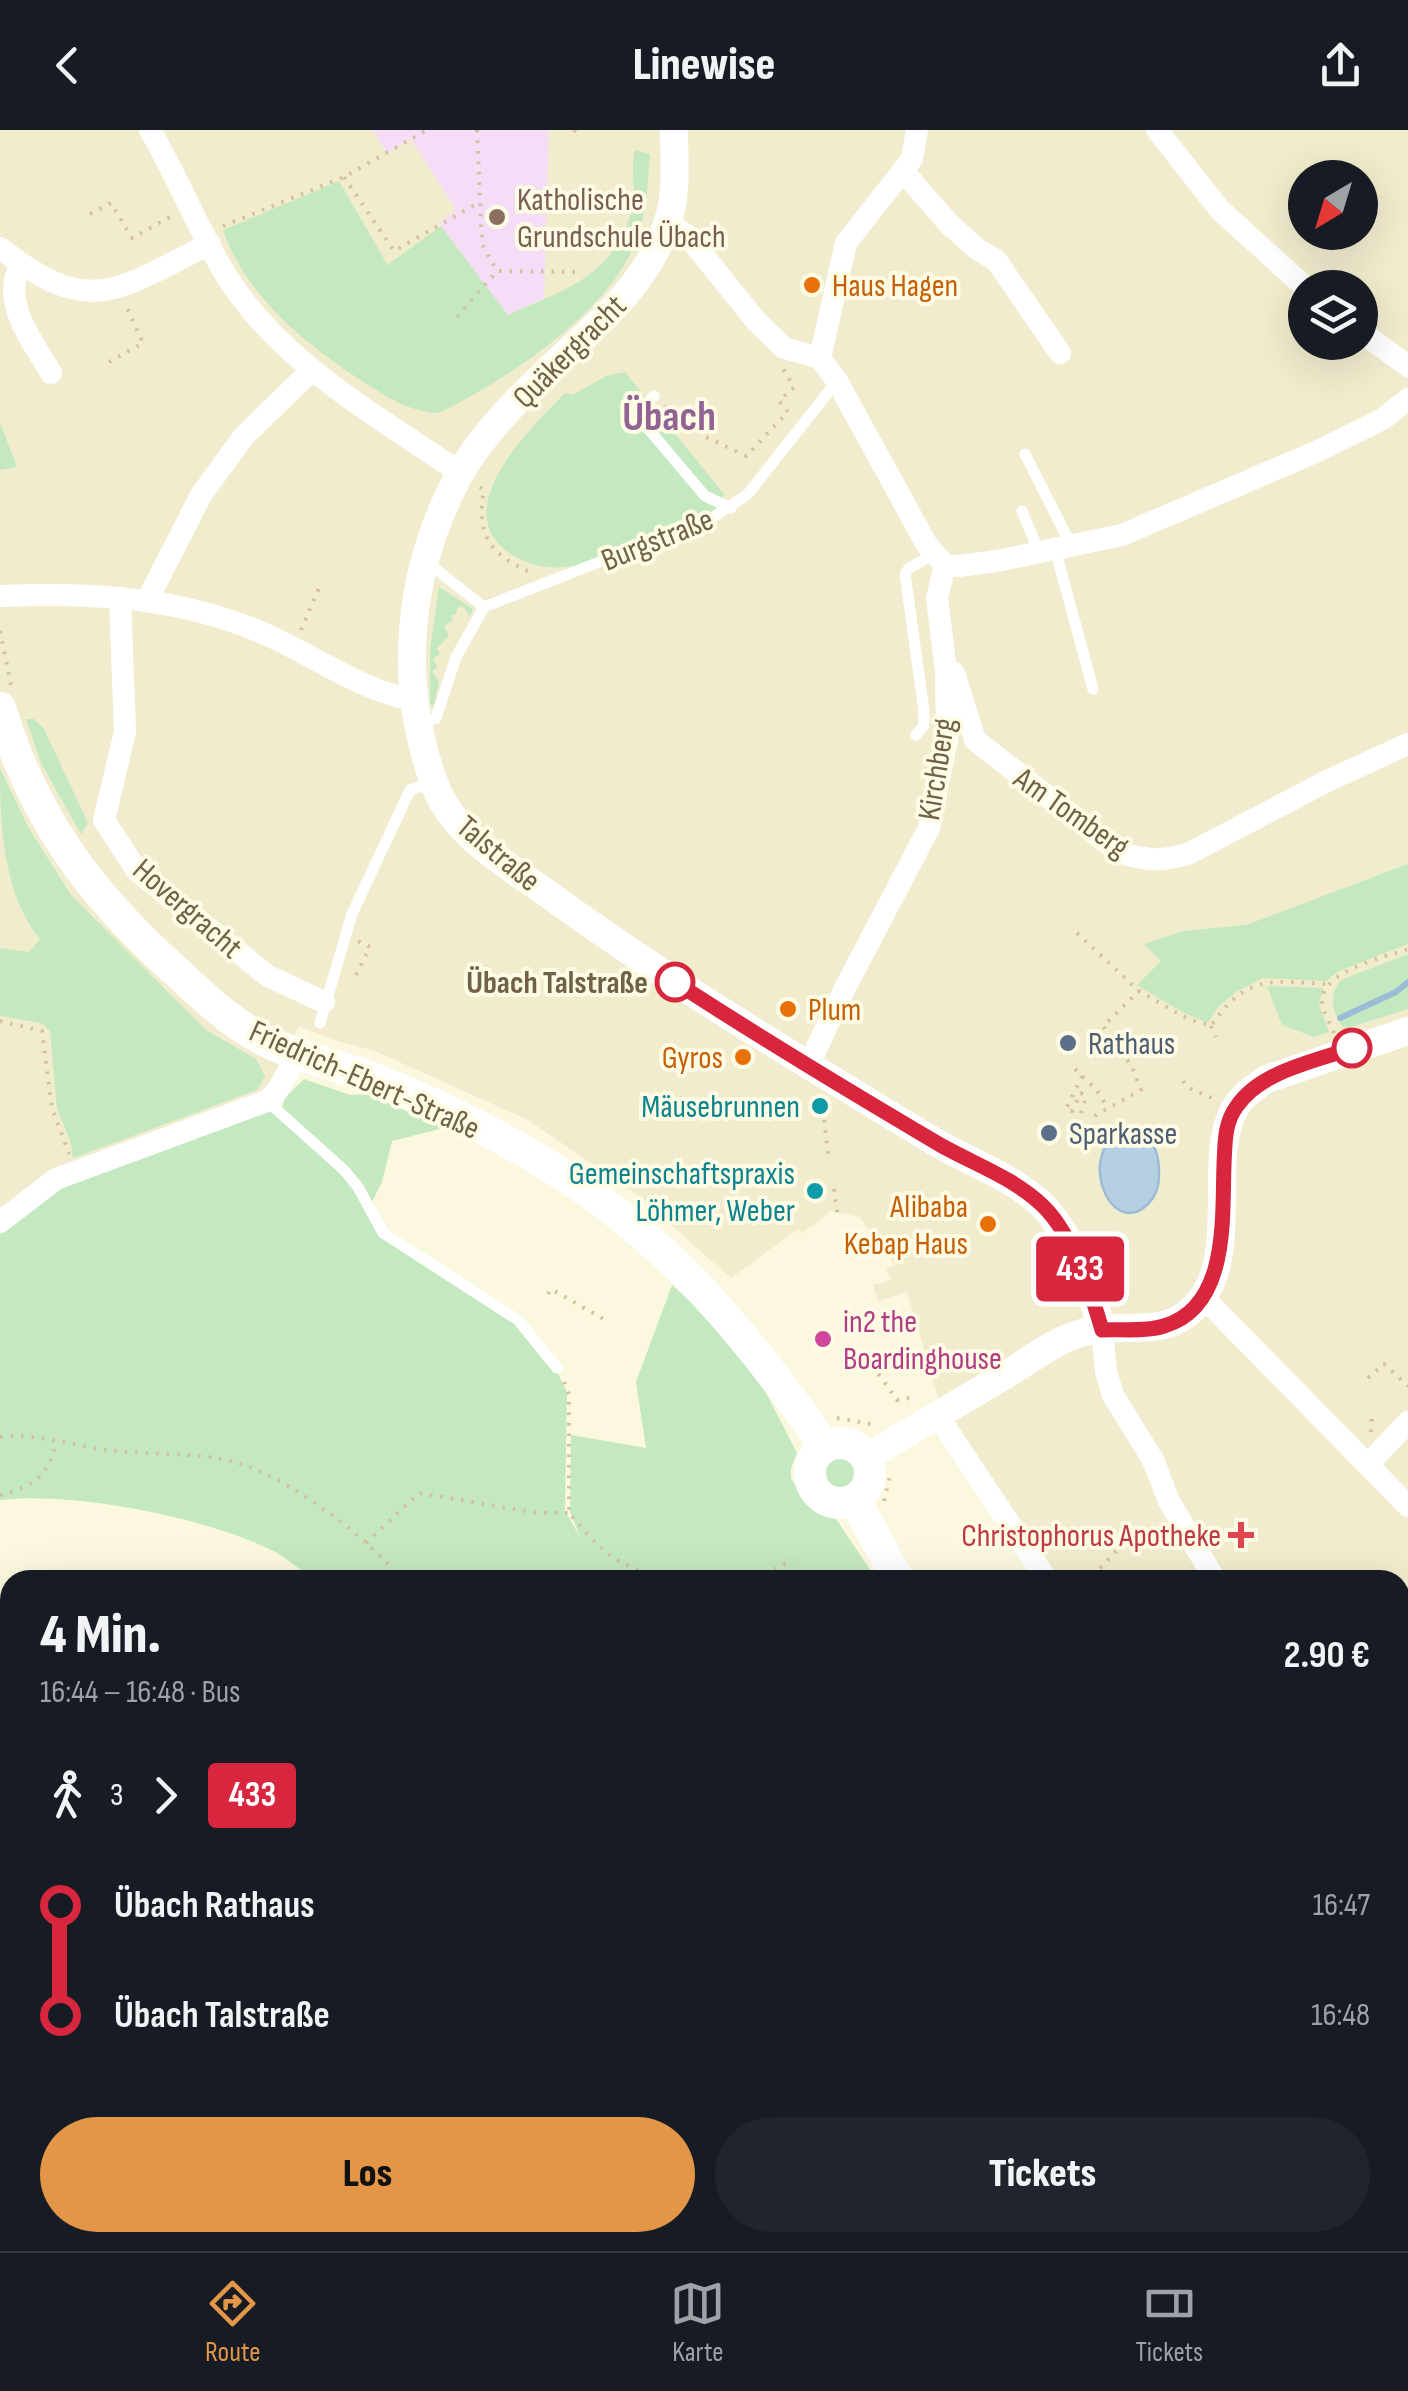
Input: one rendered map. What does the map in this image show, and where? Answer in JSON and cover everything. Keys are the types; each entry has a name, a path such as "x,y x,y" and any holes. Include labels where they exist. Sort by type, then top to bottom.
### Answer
{"main road":[{"name":"Friedrich-Ebert-Straße","path":"0,708 26,778 53,831 85,880 123,922 225,1016 259,1037 390,1086 466,1121 552,1168 616,1212 703,1289 780,1380 825,1447"},
{"path":"869,1506 832,1502 814,1488 811,1465 825,1447 848,1444 878,1451 869,1481 869,1506 894,1570"}],"street":[{"path":"0,596 87,594 148,599 263,633 415,713 412,628 425,562 460,473 311,371 256,316 225,273 150,130"},
{"name":"Quäkergracht","path":"460,473 500,420 615,310 642,274 668,223 675,177 674,130"},
{"path":"820,358 846,243 912,158 917,130"},
{"path":"1157,130 1220,210 1288,272"},
{"path":"903,171 949,224 996,260 1060,353"},
{"path":"668,223 688,235 757,322 784,348 820,358 939,560 958,566 1122,534 1190,508 1383,419 1408,398"},
{"path":"0,248 61,286 83,292 119,287 210,244"},
{"path":"21,264 15,274 12,296 24,328 51,374"},
{"path":"1378,344 1408,366"},
{"path":"148,599 201,496 244,436 311,371"},
{"name":"Kirchberg","path":"819,1073 844,988 929,828 947,739 939,560"},
{"name":"Hovergracht","path":"120,598 125,732 104,820 136,871 268,976 322,1012"},
{"name":"Am Tomberg","path":"946,671 954,673 974,740 1119,852 1142,860 1167,861 1190,852 1326,781 1408,744"},
{"name":"Talstraße","path":"415,713 434,782 449,813 512,868 674,982 819,1073 1020,1188 1042,1205 1056,1221 1089,1286 1102,1330"},
{"path":"878,1451 1064,1339 1102,1330 1162,1327 1186,1316 1213,1280 1219,1253 1226,1138 1235,1108 1250,1090 1267,1079 1408,1031"},
{"path":"0,1222 56,1180 267,1101 299,1052"},
{"path":"1203,1297 1408,1506"},
{"path":"1102,1330 1106,1372 1113,1395 1154,1460 1168,1502 1209,1570"},
{"path":"938,1416 1040,1570"},
{"path":"1369,1463 1408,1422"}],"lane":[{"name":"Burgstraße","path":"484,606 731,508 748,494 836,381"},
{"path":"654,396 642,407 640,419 705,496 731,508"},
{"path":"1025,454 1093,690"},
{"path":"1022,511 1055,549"},
{"name":"Kirchberg","path":"916,735 924,724 924,711 906,574 939,560"},
{"path":"415,713 436,718 456,657 484,606 425,562"},
{"name":"Hovergracht","path":"322,1012 345,934 410,790 434,782"},
{"path":"267,1101 344,1170 383,1233 518,1320 558,1368"}],"path":[{"path":"228,224 344,177 428,130"},
{"path":"477,130 482,244 497,271"},
{"path":"574,130 579,136"},
{"path":"344,177 394,251 480,202"},
{"path":"90,214 111,203 132,238 170,217"},
{"path":"457,317 497,271 575,272"},
{"path":"110,362 143,343 119,287"},
{"path":"786,376 801,394"},
{"path":"746,456 788,412 778,401 794,387"},
{"path":"654,396 675,417 752,461"},
{"path":"460,473 484,490 480,512 491,546 531,572 559,572 562,578"},
{"path":"294,648 320,586"},
{"path":"1077,933 1139,991 1188,1019 1211,1026 1216,1037"},
{"path":"345,934 370,947 356,975"},
{"path":"1341,1052 1322,1002 1328,984 1339,975 1408,949"},
{"path":"1211,1026 1229,1000 1262,982 1328,984"},
{"path":"1106,1029 1103,1026 1139,991"},
{"path":"0,1021 42,1031 52,1108 66,1145"},
{"path":"1084,1146 1096,1114 1144,1088 1112,1038"},
{"path":"1075,1069 1108,1108"},
{"path":"819,1073 828,1154"},
{"path":"1082,1076 1066,1109 1072,1111 1081,1094 1086,1098 1078,1122 1090,1129"},
{"path":"1183,1081 1186,1088 1235,1108"},
{"path":"834,1189 838,1218"},
{"path":"548,1294 551,1289 607,1321"},
{"path":"872,1355 872,1365 897,1400 910,1398"},
{"path":"1368,1378 1384,1364 1408,1386"},
{"path":"558,1368 569,1394 569,1513 614,1561 636,1570"},
{"path":"0,1437 17,1435 248,1466 296,1493 366,1543 392,1570"},
{"path":"0,1495 32,1484 51,1463 57,1441"},
{"path":"869,1506 901,1462 878,1451"},
{"path":"366,1543 419,1493 538,1513 569,1513"},
{"path":"1100,1568 1124,1543"},
{"path":"773,1570 792,1559"}],"shaded area":[{"path":"0,130 1408,130 1408,1570 1051,1570 938,1397 907,1292 878,1301 873,1285 891,1280 886,1269 895,1265 859,1217 831,1211 802,1233 798,1229 731,1278 636,1194 528,1120 375,1051 299,1026 267,1094 0,1209"},
{"name":"Katholische Grundschule Übach","path":"373,130 549,130 544,298 507,315 439,223 456,210 411,139 387,153"}],"green space":[{"path":"635,150 650,154 644,211 628,259 609,287 585,313 527,361 439,413 408,407 389,398 299,334 247,277 223,230 339,181 387,264 383,268 441,226 508,315 583,279 611,253 631,213"},
{"path":"625,372 724,494 718,509 579,565 544,567 511,554 493,536 487,515 490,493 500,470 533,426 565,393 572,395 606,376"},
{"path":"0,423 17,467 0,470"},
{"path":"439,587 473,609 470,616 463,606 457,608 451,616 453,620 444,626 449,636 433,659 437,667 432,671 439,682 434,705 430,705 430,651"},
{"path":"26,719 34,719 44,729 88,823 81,834 41,763"},
{"path":"0,768 28,827 71,895 206,1030 256,1059 265,1076 257,1090 73,1158 57,1109 50,1031 41,1023 0,1016 0,948 29,952 40,939 11,880 3,835"},
{"path":"1408,864 1408,944 1339,971 1326,981 1263,978 1236,992 1217,1008 1208,1023 1137,985 1161,961 1144,944 1184,931 1246,925"},
{"path":"1408,954 1408,1009 1348,1028 1342,1026 1333,1003 1341,980"},
{"path":"1267,986 1323,988 1319,1004 1329,1032 1314,1037 1282,1025"},
{"path":"304,1079 350,1095 367,1094 444,1128 392,1141 382,1182 371,1204 282,1108 285,1098"},
{"path":"273,1110 341,1169 376,1225 515,1322 556,1369 567,1392 565,1511 580,1537 570,1512 571,1435 646,1448 636,1382 672,1285 700,1310 762,1385 797,1453 791,1478 805,1503 836,1519 870,1570 300,1570 249,1540 180,1518 65,1500 0,1500 0,1234 58,1191 92,1173"},
{"path":"839,1453 853,1458 858,1472 853,1486 839,1491 825,1486 820,1472 825,1458"}],"water":[{"path":"1129,1130 1149,1140 1159,1168 1155,1195 1133,1213 1120,1211 1110,1201 1102,1186 1100,1169 1103,1153 1112,1139"}],"waterway":[{"name":"Übach","path":"1340,1018 1396,992 1408,982"}],"bus line":[{"name":"433","path":"675,982 793,1058 1020,1188 1042,1205 1056,1221 1089,1286 1102,1330 1162,1327 1186,1316 1203,1297 1213,1280 1219,1253 1226,1138 1235,1108 1250,1090 1267,1079 1352,1048"}],"place":[{"name":"Katholische Grundschule Übach","path":"497,217"},
{"name":"Haus Hagen","path":"812,285"},
{"name":"Übach Talstraße","path":"675,982"},
{"name":"Plum","path":"788,1009"},
{"name":"Rathaus","path":"1068,1043"},
{"name":"Gyros","path":"743,1057"},
{"name":"Mäusebrunnen","path":"820,1106"},
{"name":"Sparkasse","path":"1049,1133"},
{"name":"Gemeinschaftspraxis Löhmer, Weber","path":"815,1191"},
{"name":"Alibaba Kebap Haus","path":"988,1224"},
{"name":"in2 the Boardinghouse","path":"823,1339"},
{"name":"Christophorus Apotheke","path":"1241,1535"}],"district":[{"name":"Übach","path":"669,415"}]}
